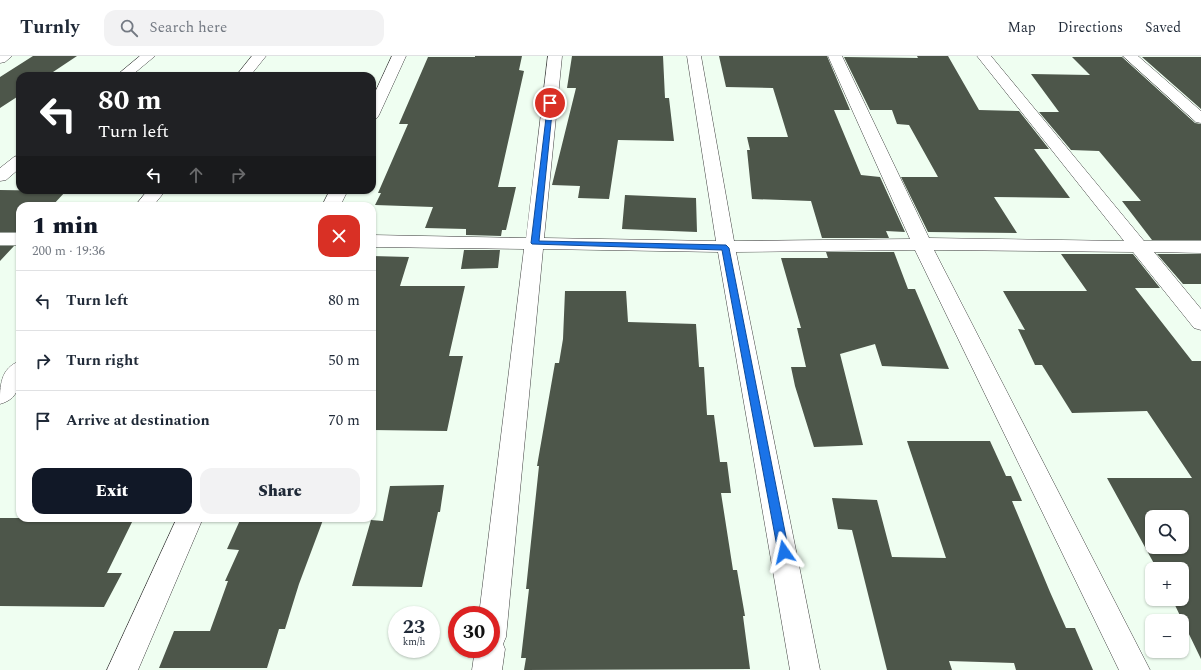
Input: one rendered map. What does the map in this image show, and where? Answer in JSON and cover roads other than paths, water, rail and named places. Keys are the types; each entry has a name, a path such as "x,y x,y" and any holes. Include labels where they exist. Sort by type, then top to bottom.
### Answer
{"street":[{"path":"0,59 5,56"},
{"path":"128,72 148,56"},
{"path":"246,72 259,56"},
{"path":"376,106 398,56"},
{"path":"494,606 555,56"},
{"path":"694,56 726,248 805,670"},
{"path":"835,56 922,244 1135,670"},
{"path":"984,56 1201,323"},
{"path":"1130,56 1201,119"},
{"path":"0,176 16,163"},
{"path":"0,239 16,239"},
{"path":"376,241 535,243 726,248 922,244 1201,247"},
{"path":"0,396 16,374"},
{"path":"122,670 188,522"},
{"path":"487,670 489,658"}]}
